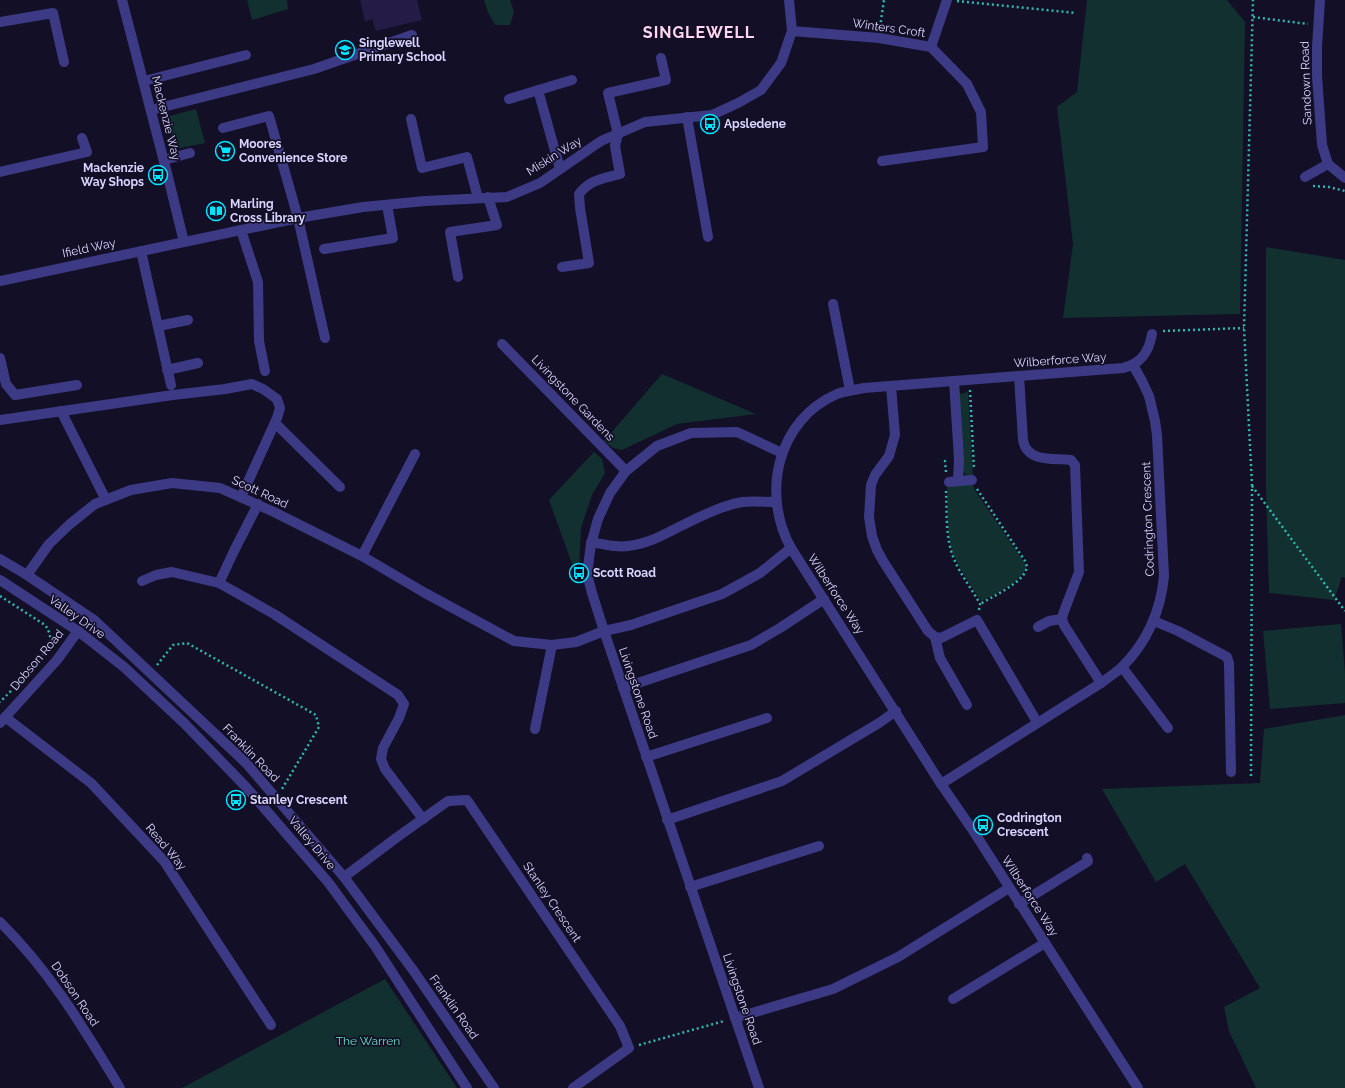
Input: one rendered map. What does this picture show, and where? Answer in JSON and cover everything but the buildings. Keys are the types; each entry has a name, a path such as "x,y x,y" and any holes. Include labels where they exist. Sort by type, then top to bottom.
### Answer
{"street":[{"name":"Mackenzie Way","path":"122,0 144,81 184,242"},
{"name":"Miskin Way","path":"184,242 298,218 346,210 387,205 507,196 540,183 601,141 645,122 712,114 738,103 761,90 781,63 792,31 789,0"},
{"path":"931,47 939,28 947,0"},
{"name":"Sandown Road","path":"1320,0 1317,76 1322,146 1328,164"},
{"path":"0,22 53,13 64,62"},
{"name":"Winters Croft","path":"792,31 879,38 931,47 967,84 981,112 983,147 882,161"},
{"path":"151,110 314,69 412,36"},
{"path":"144,81 246,55"},
{"path":"562,267 589,263 579,194 585,186 595,181 620,174 615,146 618,134 608,93 666,80 661,58"},
{"path":"509,99 572,80"},
{"path":"538,90 560,169"},
{"path":"223,128 269,116 298,218 325,338"},
{"path":"687,117 708,237"},
{"path":"411,119 422,168 467,157 478,198"},
{"path":"0,172 87,152 82,138"},
{"path":"164,160 190,153"},
{"path":"1305,177 1328,164 1345,178"},
{"path":"458,277 450,232 497,225 488,198"},
{"path":"324,249 393,238 387,205"},
{"path":"241,230 258,282 259,341 265,371"},
{"name":"Ifield Way","path":"0,280 184,242"},
{"path":"141,251 171,385"},
{"path":"833,304 850,390"},
{"path":"158,326 188,320"},
{"path":"1133,365 1141,360 1147,352 1152,334"},
{"name":"Livingstone Gardens","path":"502,344 626,471"},
{"path":"0,358 6,384 15,395 76,385"},
{"path":"167,370 198,363"},
{"name":"Wilberforce Way","path":"1133,365 1118,369 850,390 829,399 810,413 795,429 782,453 776,481 776,502 781,526 791,548 941,784 974,832 1138,1088"},
{"name":"Codrington Crescent","path":"941,784 1122,667 1141,643 1154,621 1162,595 1164,572 1157,435 1154,411 1151,401 1133,365"},
{"path":"1019,376 1023,440 1026,448 1030,453 1041,458 1071,460 1076,465 1079,573 1062,618 1065,627 1101,682"},
{"path":"954,381 959,459 950,482 973,480"},
{"path":"0,420 252,384 263,389 277,399 280,408 275,423 241,497"},
{"path":"891,386 894,437 889,456 875,475 871,485 869,516 872,538 883,561 928,631 935,637 941,638 976,620 1037,722"},
{"path":"61,411 106,500"},
{"path":"275,423 340,487"},
{"name":"Livingstone Road","path":"759,1088 604,631 592,593 588,574 592,542 598,519 610,493 626,471 657,446 691,433 737,432 782,453"},
{"path":"362,556 415,454"},
{"name":"Scott Road","path":"27,575 49,544 70,524 95,504 131,490 172,483 220,488 258,504 362,556 425,594 514,642 552,645 576,642 604,631 631,625 722,594 760,573 791,548"},
{"path":"592,542 620,547 636,545 668,534 686,523 742,502 776,502"},
{"path":"219,583 258,504"},
{"name":"Franklin Road","path":"0,559 27,575 94,620 246,763 344,877 413,970 494,1088"},
{"path":"142,581 156,575 172,572 219,583 274,614 398,695 404,704 399,718 383,748 381,759 385,769 423,819"},
{"name":"Valley Drive","path":"0,580 78,631 124,668 184,723 246,787 328,882 375,946 467,1088"},
{"path":"623,688 751,645 824,599"},
{"path":"1038,627 1049,621 1062,618"},
{"path":"1154,621 1178,631 1227,657 1229,669 1231,772"},
{"name":"Dobson Road","path":"2,720 56,660 78,631"},
{"path":"935,637 940,658 967,705"},
{"path":"535,729 552,645"},
{"path":"1122,667 1168,728"},
{"path":"667,820 782,781 896,711"},
{"path":"646,756 767,718"},
{"name":"Read Way","path":"2,720 91,783 164,861 270,1025"},
{"name":"Stanley Crescent","path":"344,877 448,801 467,800 620,1026 629,1048"},
{"path":"690,888 819,846"},
{"path":"1019,904 1087,862 1087,858"},
{"path":"735,1018 833,989 898,957 1009,888"},
{"name":"Dobson Road","path":"0,922 26,948 45,971 73,1011 120,1088"},
{"path":"953,999 1045,942"},
{"path":"573,1088 629,1048"}],"path":[{"path":"879,38 884,0"},
{"path":"950,0 1076,13"},
{"path":"1251,776 1252,486 1244,328 1253,0"},
{"path":"1253,16 1318,25"},
{"path":"1152,334 1152,332 1244,328"},
{"path":"970,390 973,480 1025,561 1027,567 1025,573 1019,580 980,604 976,620"},
{"path":"951,457 945,461 950,482 948,527 951,551 956,564 980,604"},
{"path":"1252,486 1345,611"},
{"path":"0,596 46,626 51,640 36,662 0,702"},
{"path":"150,673 172,645 187,643 316,715 318,727 277,799"},
{"path":"629,1048 735,1018"}],"green space":[{"path":"247,0 287,0 288,9 252,20"},
{"path":"484,0 510,0 514,12 510,25 495,25"},
{"path":"1087,0 1227,0 1245,22 1240,314 1063,318 1073,244 1057,107 1077,92"},
{"path":"196,109 205,143 176,149 166,117"},
{"path":"1266,247 1345,260 1345,578 1342,577 1334,600 1269,593 1266,490"},
{"path":"662,374 756,414 677,424 622,450 613,448 604,441"},
{"path":"968,392 973,477 966,475 962,468 959,394"},
{"path":"594,452 602,459 605,473 592,495 581,528 579,571 575,572 549,500"},
{"path":"973,484 974,489 1026,565 1021,576 1015,582 982,601 962,572 953,554 948,530 947,486"},
{"path":"1341,624 1345,673 1345,703 1270,709 1263,631"},
{"path":"1345,715 1345,1088 1256,1088 1229,1031 1224,1007 1260,988 1185,864 1156,882 1102,789 1260,783 1264,729"},
{"name":"The Warren","path":"385,979 457,1088 182,1088"}],"place":[{"name":"Singlewell Primary School","path":"345,50"},
{"name":"Apsledene","path":"710,124"},
{"name":"Moores Convenience Store","path":"225,151"},
{"name":"Mackenzie Way Shops","path":"158,175"},
{"name":"Marling Cross Library","path":"216,211"},
{"name":"Scott Road","path":"579,573"},
{"name":"Stanley Crescent","path":"236,800"},
{"name":"Codrington Crescent","path":"983,825"}],"district":[{"name":"SINGLEWELL","path":"699,32"}]}
